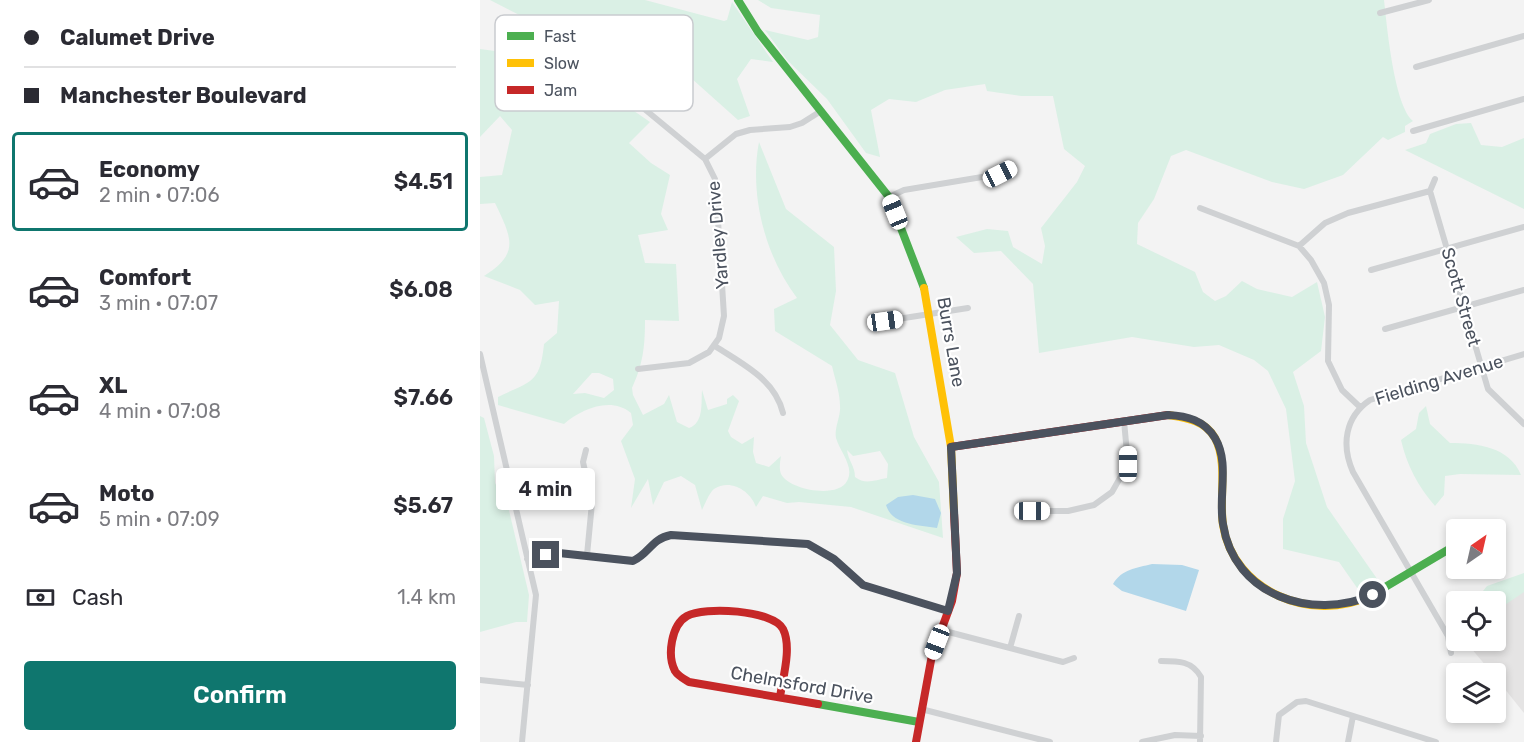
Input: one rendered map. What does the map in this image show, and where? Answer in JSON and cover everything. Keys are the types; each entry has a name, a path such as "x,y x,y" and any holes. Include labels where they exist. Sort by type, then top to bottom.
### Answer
{"street":[{"name":"Burrs Lane","path":"738,0 758,32 890,197 932,314 951,447 957,573 948,611 932,655 916,742"},
{"path":"1380,13 1429,0"},
{"path":"1416,67 1524,36"},
{"path":"1413,131 1524,99"},
{"name":"Yardley Drive","path":"647,111 705,159 715,179 724,298 723,323 715,345"},
{"path":"705,159 736,134 750,130 790,127 802,123 821,111"},
{"path":"890,197 904,190 1000,174 1014,167"},
{"path":"1299,246 1324,223 1348,213 1430,191 1435,179"},
{"name":"Scott Street","path":"1430,191 1488,388 1524,424"},
{"path":"1200,208 1299,246 1311,260 1324,283 1330,319 1327,353 1333,376 1342,390 1360,407"},
{"path":"1371,270 1524,227"},
{"path":"1385,329 1524,290"},
{"path":"885,321 968,308"},
{"path":"639,369 690,363 702,358 715,345 769,383 780,398 783,413"},
{"path":"480,354 536,595 522,742"},
{"name":"Fielding Avenue","path":"1451,653 1448,636 1348,460 1345,450 1348,429 1360,407 1383,395 1524,354"},
{"path":"951,447 1168,415 1196,419 1210,431 1221,451 1221,510 1226,538 1235,558 1246,572 1266,590 1307,606 1352,604 1446,551"},
{"path":"1023,511 1068,511 1094,505 1112,492 1128,464 1124,421"},
{"path":"586,450 583,462 592,503 587,555"},
{"path":"527,559 559,553 633,561 641,557 655,540 671,535 798,542 826,553 863,585 948,611"},
{"name":"Chelmsford Drive","path":"780,697 786,636 777,622 762,615 697,611 686,616 678,624 671,656 675,672 680,678 689,682 918,722"},
{"path":"1010,648 1019,616"},
{"path":"941,630 1063,662 1074,658"},
{"path":"1142,742 1175,735 1200,739 1201,677 1196,668 1187,663 1161,662"},
{"path":"480,680 528,685"},
{"path":"1276,742 1279,715 1297,702 1306,701 1437,742"},
{"path":"921,709 1050,742"},
{"path":"1348,742 1353,716"}],"shaded area":[{"path":"1524,586 1524,713 1506,690 1506,663 1484,663 1473,651 1506,651 1506,597"}],"green space":[{"path":"490,0 645,0 724,21 727,20 732,2 773,62 751,59 737,79 750,116 738,120 693,80 693,15 519,15"},
{"path":"758,0 1384,0 1396,83 1406,112 1413,121 1405,126 1405,132 1388,140 1383,137 1343,175 1304,189 1272,182 1186,150 1171,156 1154,199 1138,223 1137,244 1195,272 1203,292 1215,301 1226,296 1242,281 1257,289 1292,297 1317,282 1325,317 1321,351 1293,372 1304,406 1306,443 1327,507 1380,583 1362,595 1339,562 1283,549 1283,519 1295,481 1286,409 1268,371 1254,360 1219,345 1194,347 1132,337 1039,353 1033,284 1001,251 974,253 956,237 987,229 1008,231 1013,247 1042,264 1045,246 1041,228 1077,182 1085,166 1064,149 1053,96 1021,96 987,91 985,84 945,90 916,102 889,99 871,110 880,157 866,153 827,99 787,60 765,30 808,40 818,37 820,15 771,8"},
{"path":"480,49 495,51 495,111 634,111 650,122 629,143 651,163 670,175 661,214 668,230 638,235 645,263 676,264 679,321 645,320 643,355 632,388 643,415 664,404 669,395 677,422 689,428 697,422 699,417 702,390 708,410 727,404 727,399 733,395 739,401 728,431 731,437 742,444 754,437 753,452 756,463 769,467 781,456 780,472 786,480 803,488 834,490 842,487 849,476 848,465 836,438 840,410 838,391 832,366 775,331 774,309 797,298 776,263 762,224 756,182 759,142 786,209 834,247 836,291 830,325 858,360 895,373 914,437 939,482 943,538 851,507 787,503 763,496 756,507 745,491 727,485 714,489 702,510 695,485 681,476 664,482 653,505 648,479 631,508 635,479 621,441 633,425 631,413 614,405 596,406 564,424 498,405 498,397 526,384 536,374 540,367 544,344 557,333 559,301 535,305 520,290 484,276 504,260 509,244 505,226 495,203 480,204 480,177 502,175 512,130 500,116 480,137","holes":["592,373 599,373 613,379 614,390 604,398 585,393 573,394","847,450 853,456 880,451 888,464 887,478 866,481 855,477"]},
{"path":"1471,123 1481,145 1502,147 1524,138 1524,209 1405,150 1426,143 1430,134 1456,124"},
{"path":"1426,406 1430,424 1450,443 1491,448 1509,458 1521,475 1460,474 1445,476 1444,495 1435,506 1414,475 1401,440 1416,429 1419,413"},
{"path":"480,416 484,418 494,456 495,483 497,487 503,485 529,595 527,622 516,622 480,632"},
{"path":"1524,573 1524,592 1506,604 1506,591 1483,591 1487,586"}],"water":[{"path":"913,495 935,499 941,513 937,528 907,523 889,512 886,505 898,497"},
{"path":"1152,564 1182,565 1199,570 1186,611 1122,591 1113,584 1125,572"}],"traffic: fast":[{"path":"738,0 758,32 889,197 924,288"},
{"path":"1370,596 1446,551"},
{"path":"818,704 919,722"}],"traffic: slow":[{"path":"924,288 951,447 954,513"},
{"path":"1168,415 1200,424 1206,427 1215,438 1221,458 1223,525 1230,548 1242,568 1259,584 1278,596 1301,603 1324,606 1347,604 1370,596"}],"traffic: jam":[{"path":"951,447 1168,415"},
{"path":"916,742 932,655 952,601 957,573 954,513"},
{"path":"780,697 787,644 783,629 777,623 753,614 708,611 687,616 677,626 672,641 671,657 675,671 683,679 689,682 818,704"}],"route":[{"path":"546,555 559,553 633,561 641,557 655,540 671,535 798,542 826,553 863,585 948,611 957,573 951,447 1168,415 1196,419 1205,425 1215,437 1221,451 1221,510 1226,538 1235,558 1257,583 1285,599 1307,606 1352,604 1373,595"}]}
